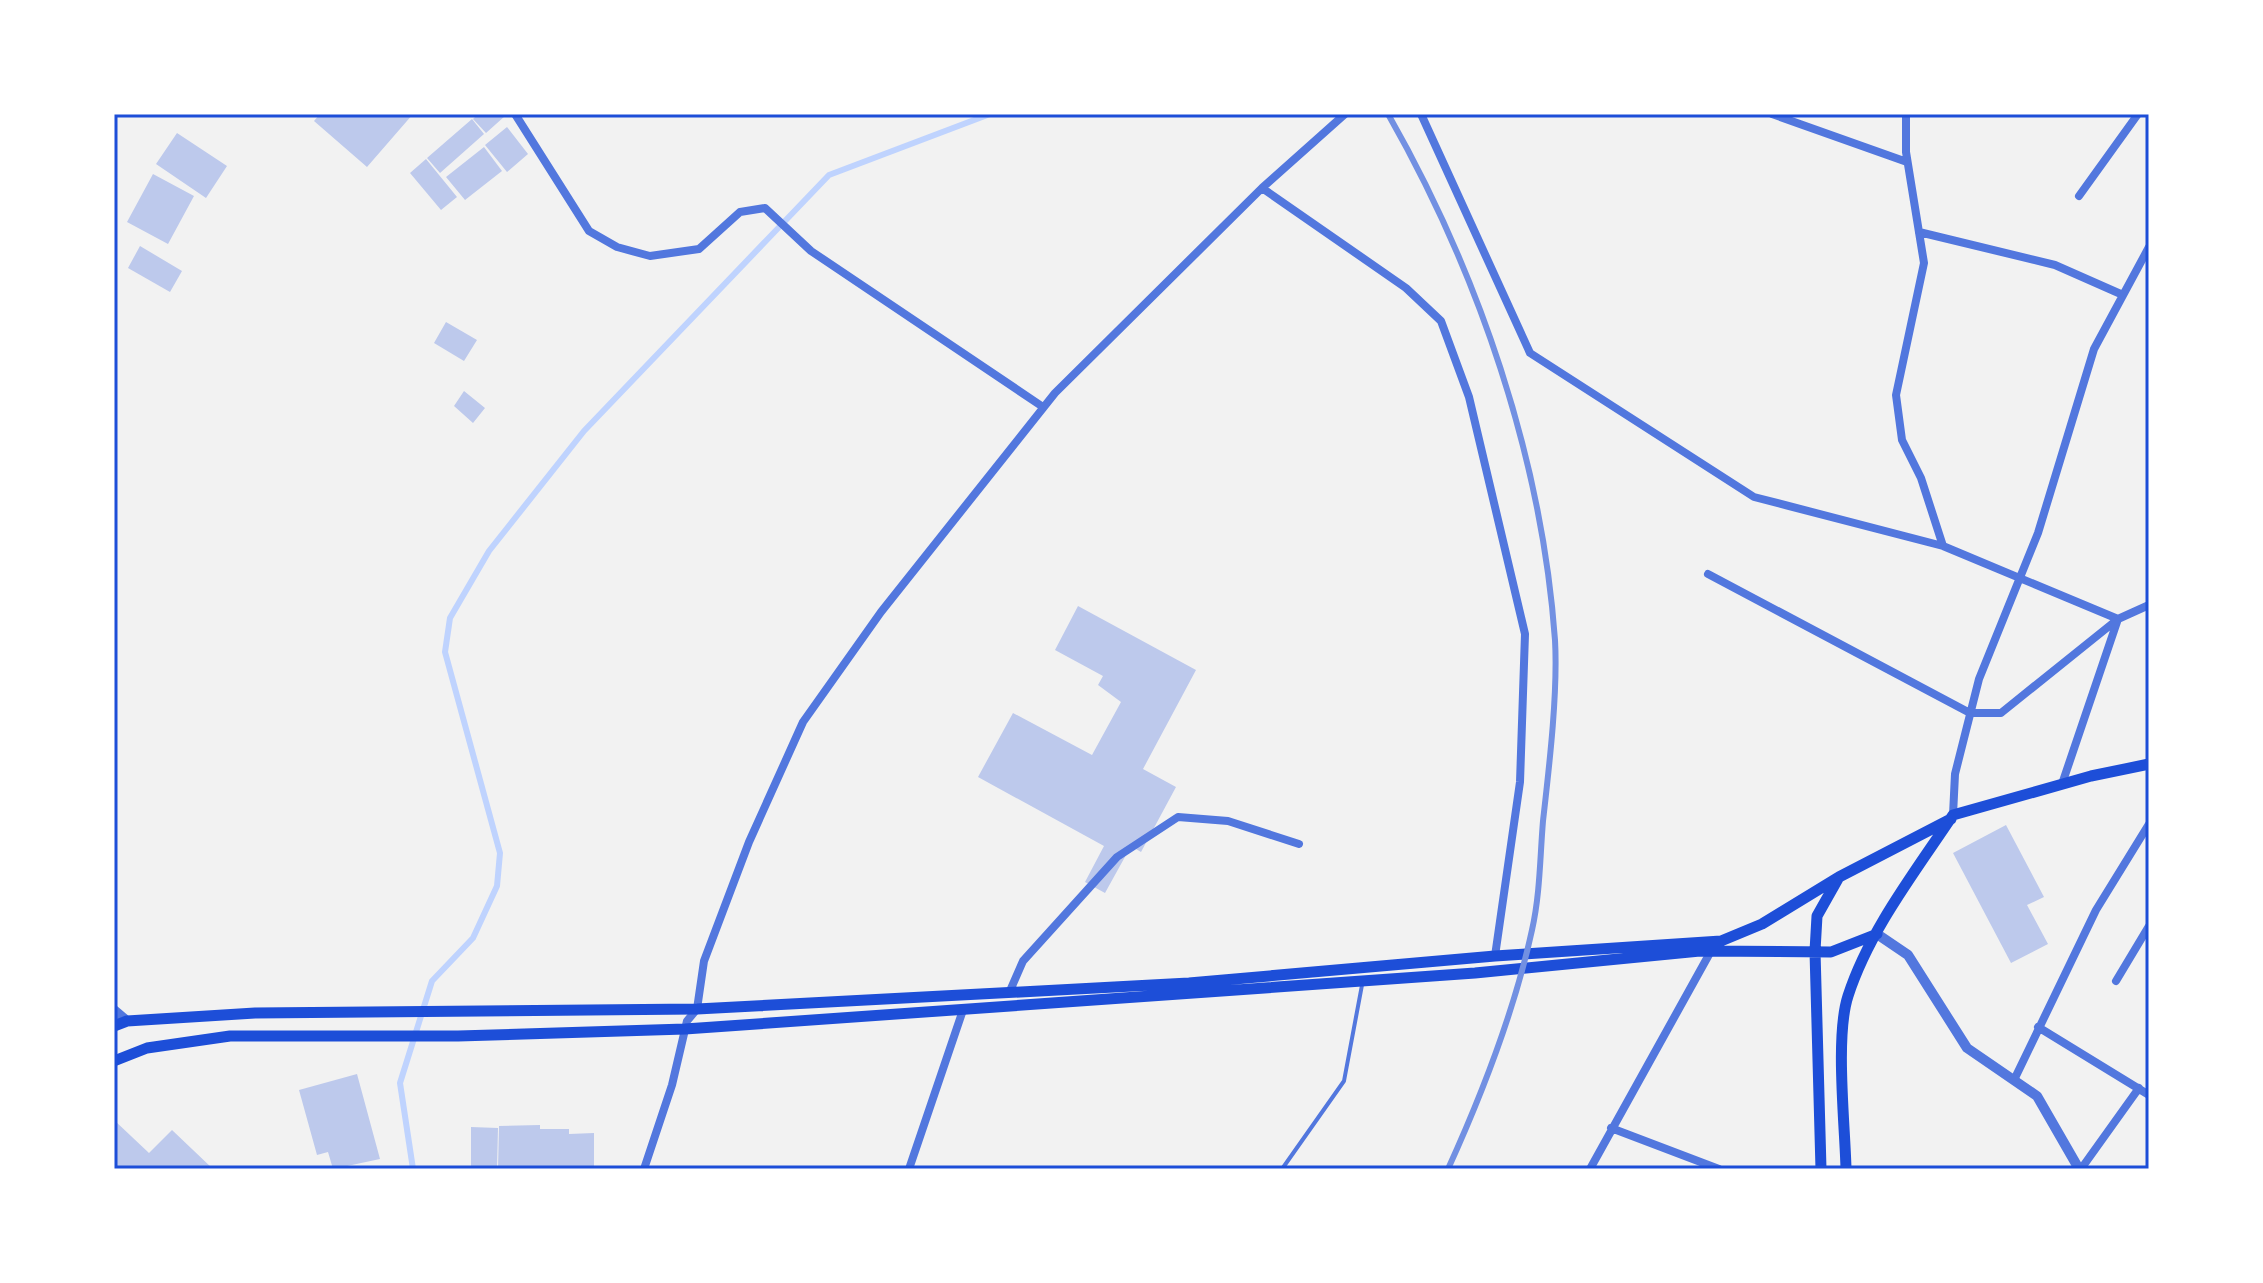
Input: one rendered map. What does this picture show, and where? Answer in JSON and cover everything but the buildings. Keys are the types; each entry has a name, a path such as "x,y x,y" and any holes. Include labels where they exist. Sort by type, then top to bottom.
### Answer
{"main road":[{"path":"114,1026 127,1021 255,1013 697,1009 1009,993 1189,983 1495,956 1721,941 1762,924 1839,877 1952,817 2062,784 2149,764"},
{"path":"1846,1169 1842,1056 1847,998 1877,934 1952,817"},
{"path":"1821,1169 1815,951 1817,916 1839,877"},
{"path":"114,1061 147,1048 230,1036 458,1036 685,1029 1363,981 1711,951 1831,952 1877,934"}],"street":[{"path":"515,114 589,231 617,247 650,256 699,249 740,212 765,208 811,251 1043,407"},
{"path":"644,1169 672,1085 685,1029 697,1009 704,961 749,842 803,722 890,600 1043,407 1262,188 1345,114"},
{"path":"1421,114 1530,353 1754,497 1943,546 2118,619"},
{"path":"1772,114 1907,162"},
{"path":"1906,114 1907,162 1924,263 1896,395 1902,440 1921,478 1943,546"},
{"path":"2079,196 2138,114"},
{"path":"1262,188 1406,288 1441,321 1469,397 1525,634 1520,782 1495,956"},
{"path":"1919,232 2055,265 2123,295"},
{"path":"1952,817 1955,774 1979,679 2038,533 2094,349 2149,247"},
{"path":"1708,574 1970,713 2001,713 2118,619 2149,605"},
{"path":"2062,784 2118,619"},
{"path":"1009,993 1023,961 1117,857 1178,817 1228,821 1299,844"},
{"path":"2015,1078 2096,910 2149,824"},
{"path":"2116,981 2149,926"},
{"path":"1877,934 1908,955 1967,1048 2015,1078 2037,1096 2080,1169 2139,1088"},
{"path":"1590,1169 1711,951"},
{"path":"114,1010 127,1021"},
{"path":"909,1169 963,1010"},
{"path":"2038,1027 2149,1095"},
{"path":"1611,1128 1719,1169"}],"lane":[{"path":"1282,1169 1344,1081 1363,981"}],"waterway":[{"path":"413,1169 400,1083 432,981 473,938 497,886 500,853 445,652 450,618 489,551 584,431 829,175 990,114"}],"railway":[{"path":"1388,114 1450,237 1500,368 1536,503 1548,572 1555,640 1552,730 1535,917 1516,992 1496,1052 1448,1169"}]}
